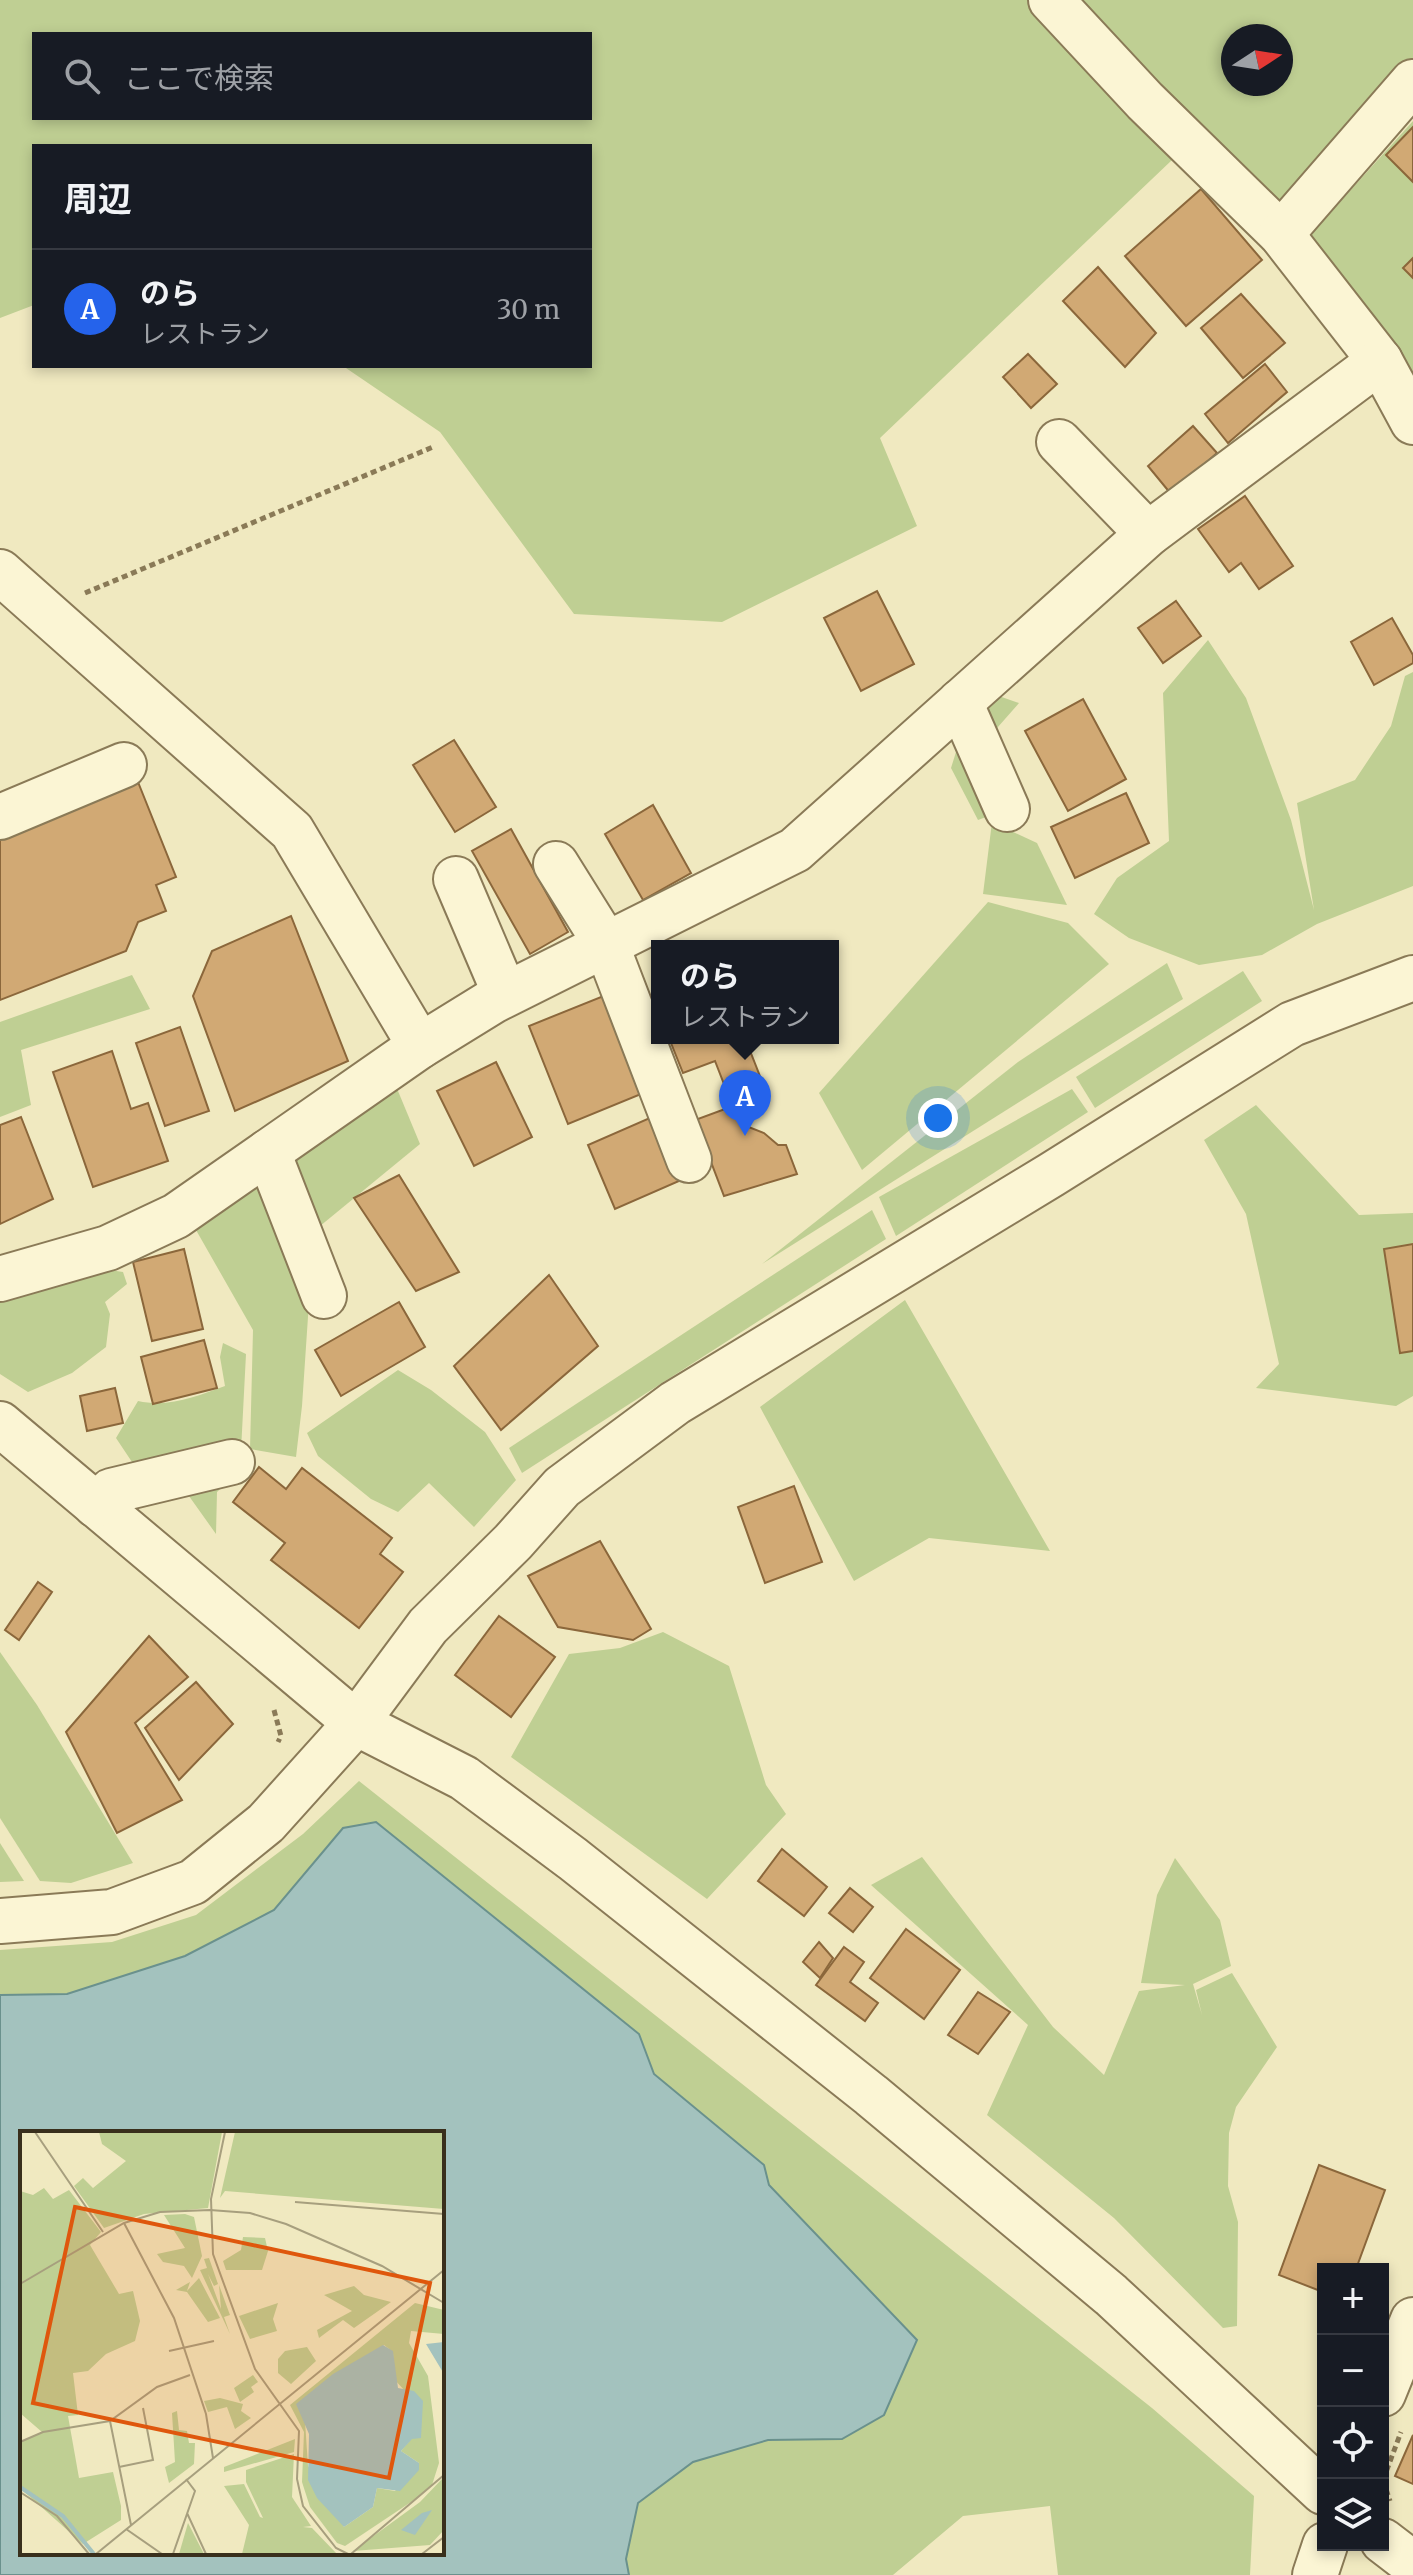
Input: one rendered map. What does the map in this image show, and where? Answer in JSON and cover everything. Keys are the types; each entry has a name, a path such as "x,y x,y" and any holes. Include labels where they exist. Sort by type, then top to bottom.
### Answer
{"street":[{"path":"1051,0 1145,101 1281,234 1380,361 1413,422"},
{"path":"1281,234 1413,82"},
{"path":"0,1279 108,1248 176,1216 420,1046 505,994 795,850 1148,534 1380,361"},
{"path":"1059,442 1148,534"},
{"path":"0,572 292,831 420,1046"},
{"path":"960,702 1007,809"},
{"path":"0,817 124,765"},
{"path":"556,864 606,944 689,1160"},
{"path":"456,879 505,994"},
{"path":"0,1921 112,1912 193,1882 266,1823 356,1723 428,1626 513,1542 562,1487 637,1430 675,1403 1051,1175 1292,1024 1413,978"},
{"path":"268,1152 324,1296"},
{"path":"0,1424 356,1723 464,1778 573,1859 871,2095 1111,2295 1317,2486"},
{"path":"96,1505 111,1491 232,1462"},
{"path":"1393,2411 1413,2320"},
{"path":"1389,2546 1413,2564"},
{"path":"1315,2575 1323,2551"}],"path":[{"path":"44,611 433,447"},
{"path":"1383,2479 1393,2411"}],"green space":[{"path":"0,0 1413,0 1413,65 1281,217 1189,122 1172,160 880,438 917,526 722,622 574,614 440,432 346,368 592,368 592,144 32,144 32,306 0,318"},
{"path":"1413,121 1413,401 1310,235"},
{"path":"1208,640 1246,698 1291,820 1314,910 1297,803 1355,780 1391,726 1405,676 1413,672 1413,886 1317,924 1262,955 1199,965 1129,938 1094,914 1117,878 1169,841 1163,693"},
{"path":"976,688 1019,703 990,736 1007,809 978,820 951,768"},
{"path":"992,822 1037,843 1067,905 983,894"},
{"path":"988,902 1068,923 1109,964 862,1170 819,1093"},
{"path":"1167,963 1183,999 762,1264 1018,1062"},
{"path":"1243,971 1262,1001 1095,1108 1076,1077"},
{"path":"132,975 150,1009 21,1050 31,1105 0,1117 0,1022"},
{"path":"393,1079 420,1144 314,1231 287,1159"},
{"path":"1072,1089 1088,1112 896,1236 879,1197"},
{"path":"1256,1105 1359,1215 1413,1213 1413,1396 1396,1406 1256,1388 1279,1364 1246,1214 1204,1140"},
{"path":"235,1176 265,1183 310,1287 296,1457 250,1449 253,1330 192,1223"},
{"path":"872,1210 886,1239 522,1473 509,1448"},
{"path":"103,1269 123,1272 127,1284 105,1302 110,1314 106,1347 72,1373 28,1392 0,1374 0,1293"},
{"path":"905,1300 1050,1551 929,1538 854,1581 760,1407"},
{"path":"223,1343 246,1354 240,1470 217,1492 216,1534 179,1482 134,1465 116,1438 138,1401 172,1402 225,1386 220,1357"},
{"path":"398,1370 431,1390 485,1432 516,1480 474,1527 429,1483 398,1512 371,1499 318,1456 307,1433"},
{"path":"663,1632 729,1666 766,1785 786,1814 707,1899 511,1757 569,1654 620,1648"},
{"path":"0,1652 37,1705 133,1863 71,1883 40,1881 0,1818"},
{"path":"359,1781 1152,2408 1254,2496 1250,2575 1058,2575 1050,2506 963,2516 893,2575 629,2575 626,2559 638,2503 693,2462 768,2440 842,2439 883,2415 916,2340 769,2185 764,2165 654,2074 639,2034 343,1828 274,1910 185,1956 67,1994 0,1995 0,1950 112,1942 196,1915 303,1834"},
{"path":"0,1843 24,1881 0,1882"},
{"path":"922,1857 1053,2027 1104,2075 1139,1991 1185,1985 1141,1983 1157,1895 1175,1858 1220,1920 1231,1966 1193,1984 1202,2015 1196,1990 1232,1973 1277,2047 1236,2107 1229,2133 1228,2186 1238,2222 1237,2326 1223,2328 1114,2218 987,2115 1028,2025 871,1885"}],"water":[{"path":"376,1822 639,2034 654,2074 764,2165 769,2185 917,2340 884,2415 842,2439 768,2440 693,2462 638,2503 626,2559 629,2575 0,2575 0,1995 67,1994 185,1956 274,1910 343,1828"}],"building":[{"path":"1413,127 1413,182 1386,155"},
{"path":"1201,189 1262,260 1186,326 1125,256"},
{"path":"1413,258 1413,278 1403,268"},
{"path":"1098,267 1156,333 1125,367 1063,301"},
{"path":"1241,294 1285,343 1243,378 1201,328"},
{"path":"1028,354 1057,384 1031,408 1003,377"},
{"path":"1265,364 1287,392 1228,443 1205,414"},
{"path":"1193,426 1217,453 1171,494 1148,466"},
{"path":"1245,496 1293,566 1259,589 1241,563 1229,572 1198,529"},
{"path":"877,591 914,664 861,691 824,618"},
{"path":"1176,601 1201,636 1163,663 1138,628"},
{"path":"1392,618 1413,655 1413,663 1374,685 1351,642"},
{"path":"1083,699 1126,779 1068,811 1025,731"},
{"path":"454,740 496,807 455,832 413,765"},
{"path":"138,782 176,877 156,885 166,911 138,922 126,951 0,1000 0,836"},
{"path":"1126,793 1149,843 1075,878 1051,827"},
{"path":"653,805 691,873 643,900 605,834"},
{"path":"511,829 568,932 530,954 472,851"},
{"path":"291,916 348,1061 235,1111 193,996 212,951"},
{"path":"606,995 646,1092 568,1124 529,1026"},
{"path":"180,1027 209,1111 165,1126 136,1043"},
{"path":"671,1044 747,1044 763,1084 729,1097 715,1061 683,1073"},
{"path":"112,1051 131,1109 148,1103 168,1161 93,1187 53,1072"},
{"path":"496,1062 532,1137 474,1166 437,1091"},
{"path":"736,1105 736,1114 744,1112 746,1126 764,1133 778,1145 786,1145 797,1174 724,1196 695,1120"},
{"path":"21,1117 53,1199 0,1224 0,1125"},
{"path":"652,1117 679,1181 615,1209 588,1145"},
{"path":"399,1175 459,1272 416,1291 354,1198"},
{"path":"1413,1244 1413,1351 1400,1353 1384,1249"},
{"path":"184,1249 203,1329 152,1341 133,1262"},
{"path":"549,1275 598,1346 501,1430 454,1366"},
{"path":"399,1302 425,1347 341,1396 315,1350"},
{"path":"204,1340 217,1388 153,1404 141,1357"},
{"path":"115,1388 123,1423 87,1431 80,1396"},
{"path":"259,1467 286,1489 302,1468 392,1538 380,1554 403,1572 359,1628 271,1560 285,1543 233,1502"},
{"path":"794,1486 822,1562 765,1583 738,1507"},
{"path":"600,1541 651,1629 633,1640 558,1627 528,1576"},
{"path":"38,1582 52,1592 19,1640 5,1630"},
{"path":"499,1616 555,1657 511,1717 455,1675"},
{"path":"149,1636 188,1677 135,1723 182,1800 117,1833 66,1732"},
{"path":"196,1682 233,1724 179,1780 145,1728"},
{"path":"782,1849 827,1887 804,1916 758,1881"},
{"path":"850,1888 873,1907 853,1932 829,1913"},
{"path":"906,1929 960,1970 924,2019 870,1978"},
{"path":"819,1942 833,1958 820,1978 803,1962"},
{"path":"844,1947 864,1962 850,1982 878,2003 865,2021 816,1985"},
{"path":"978,1992 1010,2012 978,2054 948,2035"},
{"path":"1319,2165 1385,2190 1358,2263 1317,2263 1317,2290 1279,2275"},
{"path":"1413,2435 1413,2484 1395,2476"}],"place":[{"name":"のら","path":"745,1136"}]}
